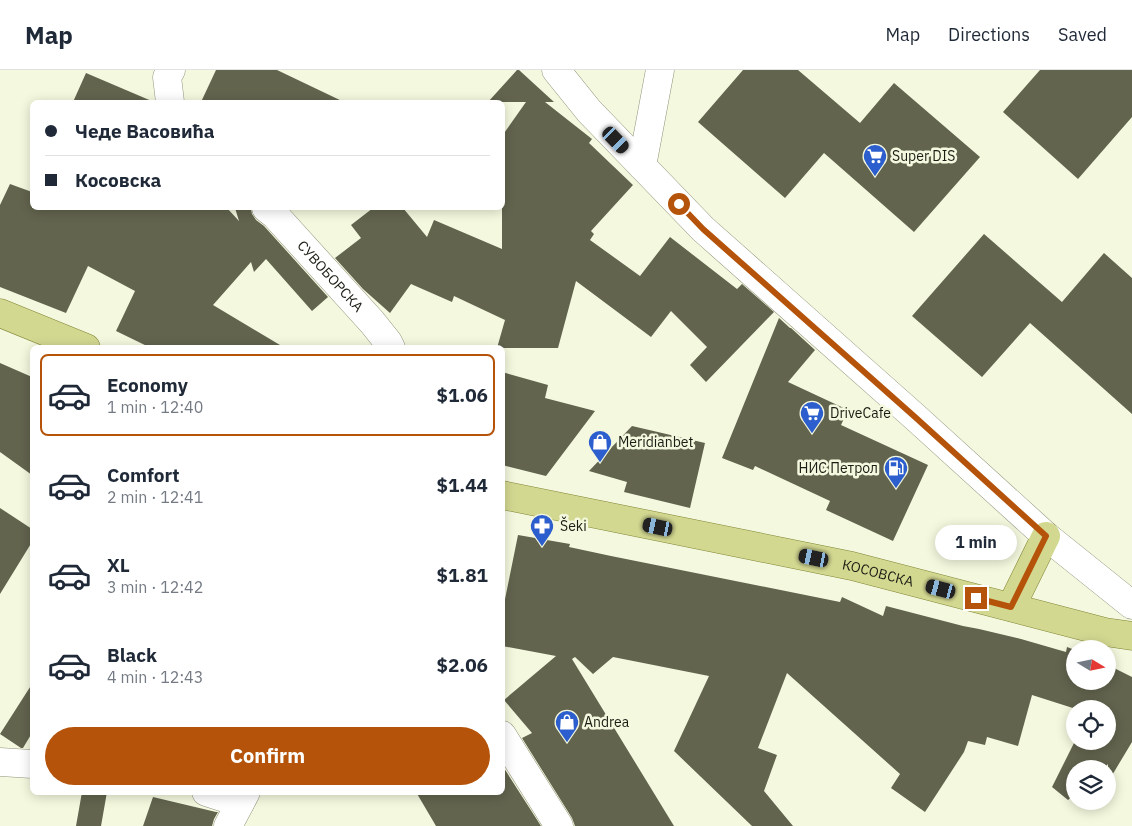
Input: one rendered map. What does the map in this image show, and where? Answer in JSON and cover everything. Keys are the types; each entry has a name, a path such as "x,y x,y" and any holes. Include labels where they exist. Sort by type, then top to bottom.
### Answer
{"main road":[{"path":"0,312 79,345"},
{"name":"КОСОВСКА","path":"505,496 852,566 1105,632 1132,636"},
{"path":"1011,607 1046,536"}],"street":[{"path":"556,70 585,107 703,229 1046,536 1132,605"},
{"path":"642,166 660,70"},
{"name":"СУВОБОРСКА","path":"269,210 372,322 390,345"},
{"path":"505,740 558,826"},
{"path":"0,762 30,764"},
{"path":"212,795 238,807"}],"building":[{"path":"216,70 277,70 340,100 202,100"},
{"path":"519,70 554,102 545,102 592,139 589,143 633,185 591,231 594,234 590,240 640,276 670,237 737,289 742,284 774,312 706,382 690,365 707,347 671,311 651,337 576,281 558,348 505,348 505,345 498,345 505,320 454,296 452,302 411,284 390,313 363,289 335,258 361,238 351,225 370,210 405,210 427,237 434,220 502,249 502,210 505,210 505,132 526,102 490,100"},
{"path":"743,70 798,70 860,123 894,83 980,157 914,232 824,153 785,198 698,122"},
{"path":"1040,70 1132,70 1132,117 1078,179 1003,112"},
{"path":"86,73 149,100 74,100"},
{"path":"10,184 30,191 30,210 229,210 239,221 236,210 251,210 256,220 264,226 328,297 312,311 266,259 254,272 251,262 213,305 280,345 145,345 116,331 135,291 88,266 66,313 0,287 0,205"},
{"path":"984,234 1062,302 1104,253 1132,278 1132,414 1030,323 982,377 912,316"},
{"path":"779,318 815,350 788,382 848,410 841,425 928,465 893,541 826,510 830,501 755,466 753,470 722,458"},
{"path":"0,363 30,376 30,474 0,452"},
{"path":"505,373 548,385 545,398 595,411 546,476 505,466"},
{"path":"632,426 705,443 690,508 624,492 627,482 589,471"},
{"path":"0,508 30,528 30,545 0,594"},
{"path":"518,535 570,544 569,547 840,602 842,597 883,616 886,606 1066,652 1066,690 1116,690 1116,669 1132,677 1132,742 1116,769 1116,760 1066,760 1066,798 1052,787 1070,750 1116,750 1116,700 1066,700 1066,706 1032,695 1018,746 987,737 985,745 968,741 964,752 925,812 891,788 900,774 787,673 758,748 777,755 764,791 793,826 752,826 674,751 709,676 613,657 593,674 575,657 572,659 674,826 575,826 572,818 522,738 532,733 505,701 505,699 556,656 505,647 505,599"},
{"path":"30,687 30,736 23,748 0,734"},
{"path":"505,770 541,826 436,826 418,795 505,795"},
{"path":"81,795 106,795 101,826 76,826"},
{"path":"153,797 218,812 212,826 143,826"}],"place":[{"name":"Super DIS","path":"875,177"},
{"name":"DriveCafe","path":"812,434"},
{"name":"Meridianbet","path":"600,463"},
{"name":"НИС Петрол","path":"896,489"},
{"name":"Šeki","path":"542,547"},
{"name":"Andrea","path":"567,743"}],"route":[{"path":"679,204 703,229 1046,536 1011,607 976,598"}]}
